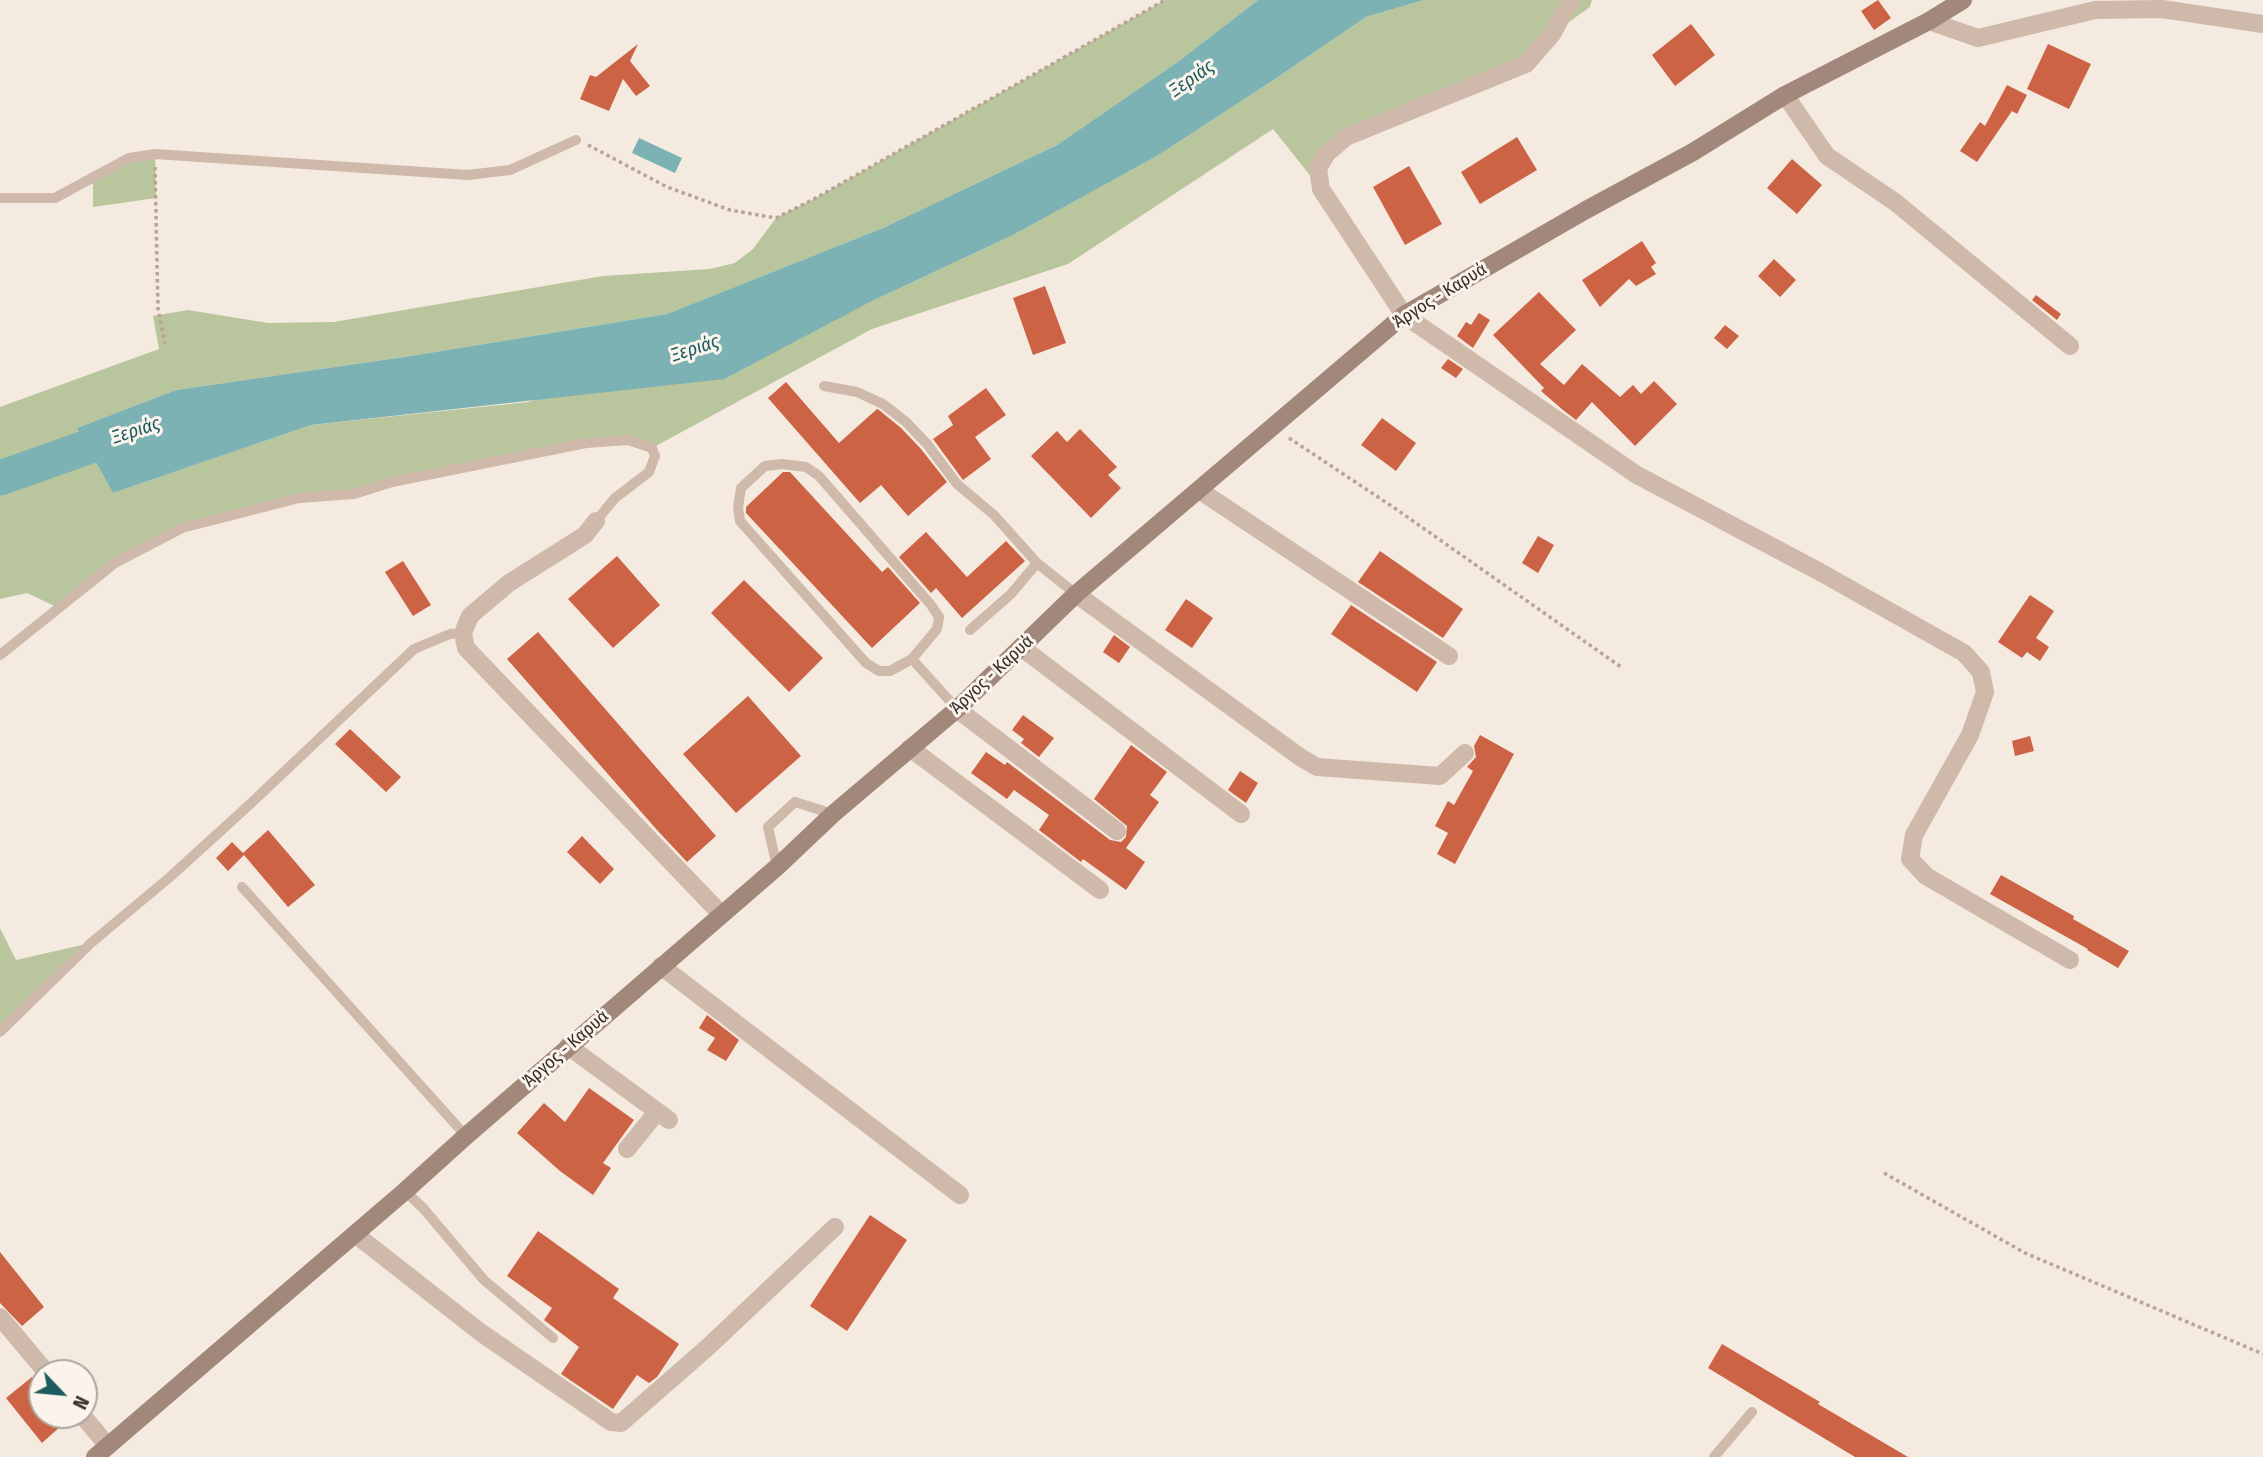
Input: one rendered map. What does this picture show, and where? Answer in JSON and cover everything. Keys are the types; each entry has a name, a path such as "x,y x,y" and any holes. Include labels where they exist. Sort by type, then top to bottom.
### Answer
{"main road":[{"name":"Άργος - Καρυά","path":"101,1452 405,1191 568,1046 777,867 833,814 957,709 1076,594 1404,314 1693,152 1785,95 1930,21 1963,0"}],"street":[{"path":"1571,0 1552,34 1526,64 1346,137 1327,153 1318,168 1321,189 1404,314 1637,475 1820,572 1964,653 1981,672 1985,692 1970,735 1914,835 1910,859 1926,876 2070,960"},
{"path":"1930,21 1978,38 2095,10 2162,9 2263,24"},
{"path":"1785,95 1827,156 1895,202 2070,346"},
{"path":"1199,490 1449,656"},
{"path":"596,521 585,536 509,583 470,616 463,633 466,648 721,914"},
{"path":"1076,594 1317,767 1440,776 1465,753"},
{"path":"1021,647 1241,814"},
{"path":"957,709 1116,831"},
{"path":"910,748 1100,890"},
{"path":"661,966 960,1195"},
{"path":"568,1046 663,1116 627,1149"},
{"path":"355,1234 480,1332 611,1422 621,1423 835,1227"},
{"path":"0,1317 35,1359"},
{"path":"89,1429 101,1452"}],"lane":[{"path":"0,198 55,198 129,158 155,154 468,174 510,170 576,140"},
{"path":"824,386 857,392 883,404 906,422 927,443 957,484 994,515 1037,563 1076,594"},
{"path":"0,655 116,563 182,528 299,498 354,494 392,482 586,443 628,440 652,448 655,456 649,472 615,498 596,521"},
{"path":"782,464 806,467 819,476 932,605 939,617 937,629 912,659 890,671 879,671 866,663 740,521 738,507 741,488 765,466 782,464"},
{"path":"970,630 1010,594 1037,563"},
{"path":"2,1031 91,943 170,877 414,649 450,634 463,633"},
{"path":"912,659 957,709"},
{"path":"777,867 768,827 795,802 833,814"},
{"path":"242,887 466,1136"},
{"path":"0,1018 2,1031"},
{"path":"405,1191 423,1208 484,1280 553,1338"},
{"path":"1714,1457 1752,1412"}],"path":[{"path":"576,140 606,153 667,187 730,210 776,218 814,200 1165,0"},
{"path":"155,154 158,309 165,344"},
{"path":"1272,427 1396,509 1621,667"},
{"path":"1884,1173 2025,1253 2263,1353"}],"green space":[{"path":"1165,0 1258,0 1179,61 1057,145 883,228 667,314 411,356 176,390 77,428 113,493 311,425 528,402 868,303 1013,235 1157,156 1366,17 1424,0 1592,0 1590,7 1552,34 1526,64 1327,153 1321,189 1273,129 1068,264 872,329 652,448 628,440 586,443 354,494 299,498 182,528 134,552 59,608 27,593 0,599 0,407 159,349 153,316 188,310 268,323 334,322 603,276 710,269 735,263 753,249 776,218"},
{"path":"155,154 156,198 93,207 93,178 129,158"},
{"path":"0,928 16,960 91,943 0,1032"}],"water":[{"path":"1258,0 1424,0 1366,17 1157,156 1013,235 868,303 724,379 311,425 113,493 77,428 176,390 411,356 667,314 883,228 1057,145 1179,61"},
{"path":"639,138 682,158 675,173 632,153"}],"building":[{"path":"1878,0 1891,18 1874,30 1861,11"},
{"path":"1691,24 1715,55 1675,86 1652,55"},
{"path":"638,44 630,61 650,86 636,96 623,79 609,111 580,99 590,75 596,77"},
{"path":"2048,44 2091,64 2069,109 2027,89"},
{"path":"2007,85 2027,95 2017,114 2012,111 1977,162 1960,151 1980,122 1985,126"},
{"path":"1517,137 1537,170 1480,204 1461,172"},
{"path":"1792,159 1822,185 1797,214 1767,188"},
{"path":"1409,166 1442,224 1405,245 1373,187"},
{"path":"1642,241 1656,263 1651,267 1656,274 1636,286 1629,279 1600,307 1582,280"},
{"path":"1774,259 1796,280 1780,297 1758,276"},
{"path":"1045,286 1066,343 1033,355 1013,298"},
{"path":"1539,292 1576,330 1540,364 1564,385 1582,364 1620,397 1633,385 1641,394 1654,381 1677,404 1635,446 1592,402 1576,420 1563,410 1541,391 1544,388 1493,335"},
{"path":"2036,295 2061,314 2057,320 2032,300"},
{"path":"1479,313 1490,320 1473,348 1457,336 1466,322 1471,325"},
{"path":"1725,325 1739,336 1727,349 1714,338"},
{"path":"1448,359 1463,369 1456,378 1441,368"},
{"path":"786,382 839,443 879,410 921,449 947,482 908,516 881,485 860,503 768,398"},
{"path":"986,388 1006,415 975,437 991,459 963,480 933,439 953,425 948,416"},
{"path":"1382,418 1416,443 1396,471 1361,445"},
{"path":"1080,429 1117,467 1108,475 1121,488 1091,518 1031,456 1057,431 1067,442"},
{"path":"783,472 790,472 882,572 888,567 920,603 872,648 746,513 746,507"},
{"path":"926,532 967,577 1006,541 1025,561 962,618 936,588 931,593 899,557"},
{"path":"1538,536 1554,545 1538,573 1522,563"},
{"path":"1380,551 1463,609 1443,638 1358,582"},
{"path":"617,556 660,605 613,648 568,599"},
{"path":"403,561 431,605 413,616 385,572"},
{"path":"744,580 823,658 789,692 711,613"},
{"path":"2030,595 2054,611 2036,638 2049,647 2040,661 2027,652 2022,658 1998,642"},
{"path":"1186,599 1213,618 1192,648 1165,630"},
{"path":"1351,605 1437,662 1417,692 1331,634"},
{"path":"538,632 716,836 687,862 507,659"},
{"path":"1114,635 1130,647 1119,663 1103,652"},
{"path":"748,696 801,756 736,813 683,754"},
{"path":"1023,715 1054,738 1039,757 1021,743 1024,739 1012,730"},
{"path":"350,729 401,777 386,792 335,744"},
{"path":"1480,735 1514,754 1455,864 1437,854 1448,833 1435,826 1448,801 1454,805 1473,771 1467,767 1476,757 1474,746"},
{"path":"2030,736 2034,751 2015,756 2012,741"},
{"path":"1131,745 1167,772 1150,795 1159,802 1126,848 1145,862 1126,890 1083,859 1081,862 1039,830 1049,815 1014,790 1007,799 971,773 986,752 1005,765 1007,762 1110,840 1121,842 1126,837 1127,826 1094,799"},
{"path":"1240,771 1258,783 1246,803 1228,790"},
{"path":"268,830 315,885 288,907 244,855 228,871 216,858 232,842 243,853"},
{"path":"582,836 614,869 600,884 567,852"},
{"path":"2001,875 2129,951 2118,968 1990,894"},
{"path":"707,1015 739,1040 726,1061 707,1050 715,1038 699,1028"},
{"path":"589,1088 634,1120 603,1163 611,1168 593,1195 560,1171 517,1133 544,1103 565,1122"},
{"path":"870,1215 907,1240 847,1331 810,1306"},
{"path":"538,1231 619,1289 613,1298 679,1344 657,1377 649,1383 637,1375 613,1409 561,1374 579,1347 544,1320 552,1308 507,1276"},
{"path":"0,1252 44,1307 22,1326 0,1303"},
{"path":"1722,1344 1908,1457 1855,1457 1708,1368"},
{"path":"28,1380 28,1426 6,1398"},
{"path":"31,1429 58,1429 42,1443"}],"waterway":[{"name":"Ξεριάς","path":"0,478 133,431"}]}
